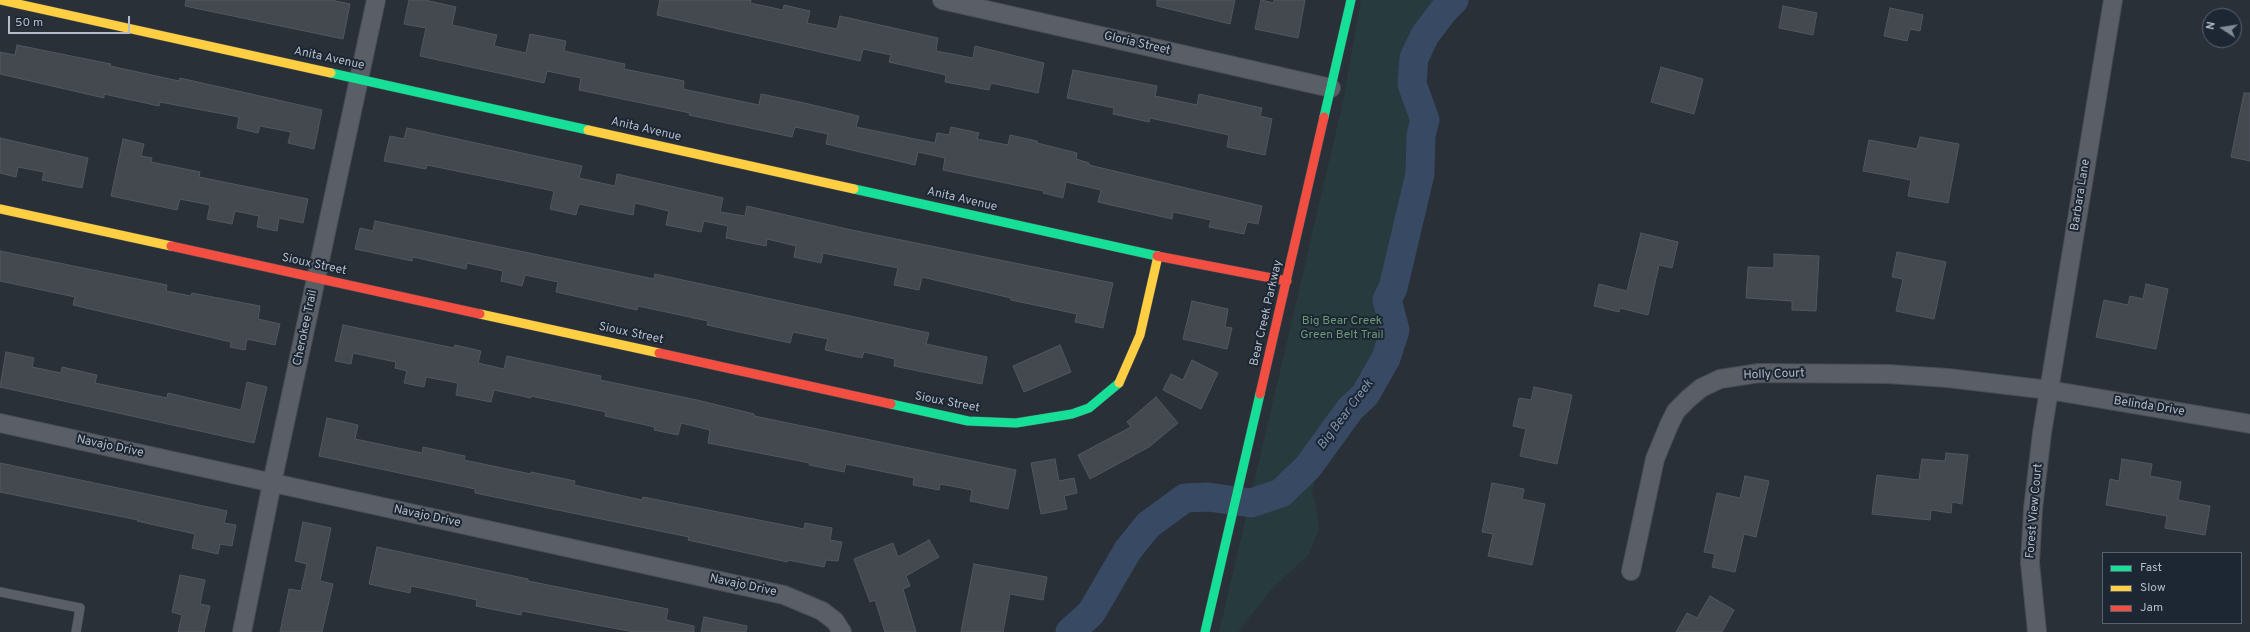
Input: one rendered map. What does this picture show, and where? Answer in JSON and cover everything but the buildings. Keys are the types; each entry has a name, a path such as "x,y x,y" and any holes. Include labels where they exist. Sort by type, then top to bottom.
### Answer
{"street":[{"name":"Anita Avenue","path":"0,0 359,78 1158,256 1286,281"},
{"name":"Cherokee Trail","path":"242,632 272,483 376,0"},
{"name":"Gloria Street","path":"942,0 1331,88"},
{"name":"Bear Creek Parkway","path":"1205,632 1352,0"},
{"name":"Barbara Lane","path":"2049,390 2113,0"},
{"name":"Sioux Street","path":"0,209 968,420 1016,423 1072,414 1089,408 1118,385 1140,335 1158,256"},
{"name":"Holly Court","path":"1631,570 1655,459 1669,426 1676,411 1688,399 1701,388 1720,379 1759,373 1888,374 1948,378 2049,390"},
{"name":"Belinda Drive","path":"2049,390 2250,424"},
{"name":"Forest View Court","path":"2037,632 2030,562 2031,539 2042,433 2049,390"},
{"name":"Navajo Drive","path":"0,423 784,595 822,611 835,621 842,632"}],"lane":[{"path":"0,592 80,608 76,632"}],"green space":[{"name":"Big Bear Creek Green Belt Trail","path":"1361,0 1454,0 1444,10 1425,35 1414,58 1412,84 1425,120 1420,174 1393,288 1387,300 1395,330 1386,358 1375,377 1322,453 1312,491 1316,505 1319,529 1309,554 1270,591 1238,632 1219,632 1342,106"}],"waterway":[{"name":"Big Bear Creek","path":"1070,632 1091,613 1128,550 1148,525 1185,498 1208,497 1251,503 1281,493 1308,467 1350,409 1365,395 1386,358 1395,330 1387,300 1393,288 1420,174 1421,135 1425,120 1412,84 1414,58 1425,35 1444,10 1454,0"}],"traffic: fast":[{"path":"1324,117 1351,0"},
{"path":"331,73 588,130"},
{"path":"854,189 1157,256"},
{"path":"891,404 968,421 1016,423 1072,414 1089,408 1119,383"},
{"path":"1205,632 1260,394"}],"traffic: slow":[{"path":"0,0 331,73"},
{"path":"588,130 854,189"},
{"path":"0,209 171,246"},
{"path":"1119,383 1140,335 1158,256"},
{"path":"480,314 659,353"}],"traffic: jam":[{"path":"1260,394 1324,117"},
{"path":"171,246 480,314"},
{"path":"1157,256 1287,281"},
{"path":"659,353 891,404"}]}
